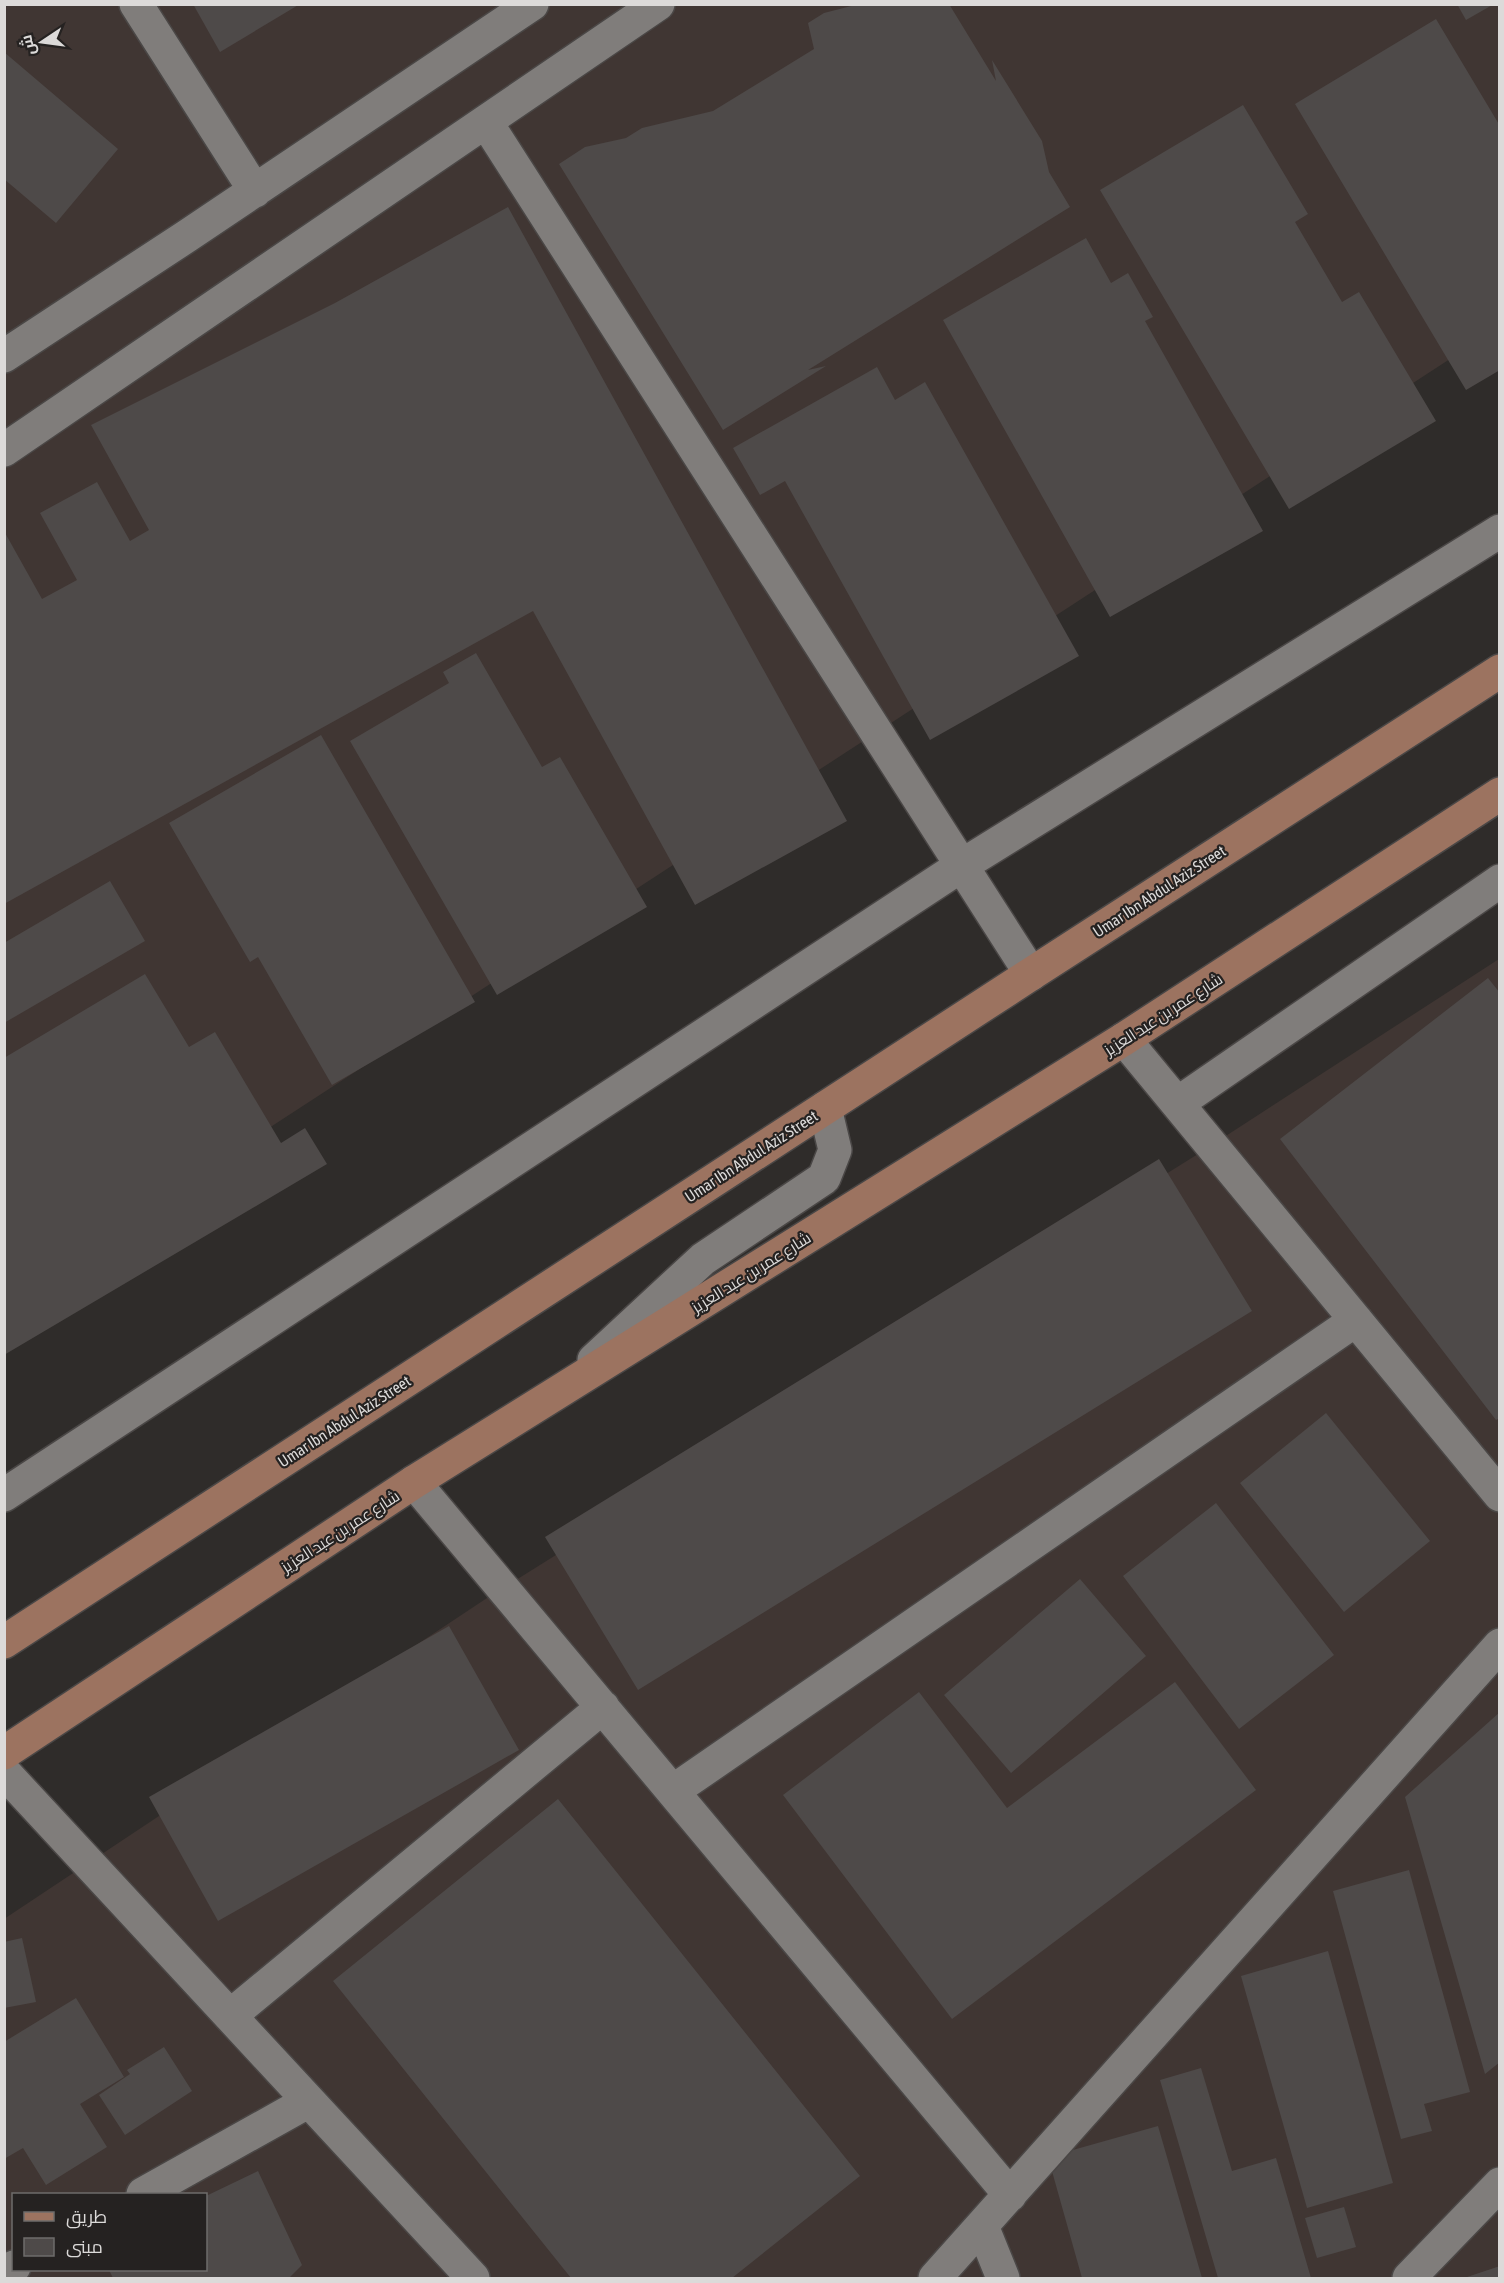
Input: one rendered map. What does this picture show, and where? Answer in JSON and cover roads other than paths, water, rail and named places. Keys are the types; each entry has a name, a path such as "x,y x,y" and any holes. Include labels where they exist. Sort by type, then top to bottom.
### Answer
{"main road":[{"name":"Umar Ibn Abdul Aziz Street","path":"4,1642 1500,671"},
{"name":"شارع عمر بن عبد العزيز","path":"4,1753 414,1482 1124,1039 1500,795"}],"street":[{"path":"136,4 255,190"},
{"path":"4,356 532,4"},
{"path":"4,450 658,4"},
{"path":"486,122 1030,974"},
{"path":"4,1495 961,866 1500,531"},
{"path":"1178,1103 1500,881"},
{"path":"1124,1039 1500,1495"},
{"path":"564,1388 703,1259 824,1178 835,1150 825,1108"},
{"path":"673,1791 1356,1320"},
{"path":"414,1482 1010,2195"},
{"path":"935,2278 1500,1645"},
{"path":"230,2016 603,1707"},
{"path":"4,1772 473,2278"},
{"path":"145,2193 309,2101"},
{"path":"1409,2278 1500,2184"},
{"path":"982,2226 1003,2278"}]}
